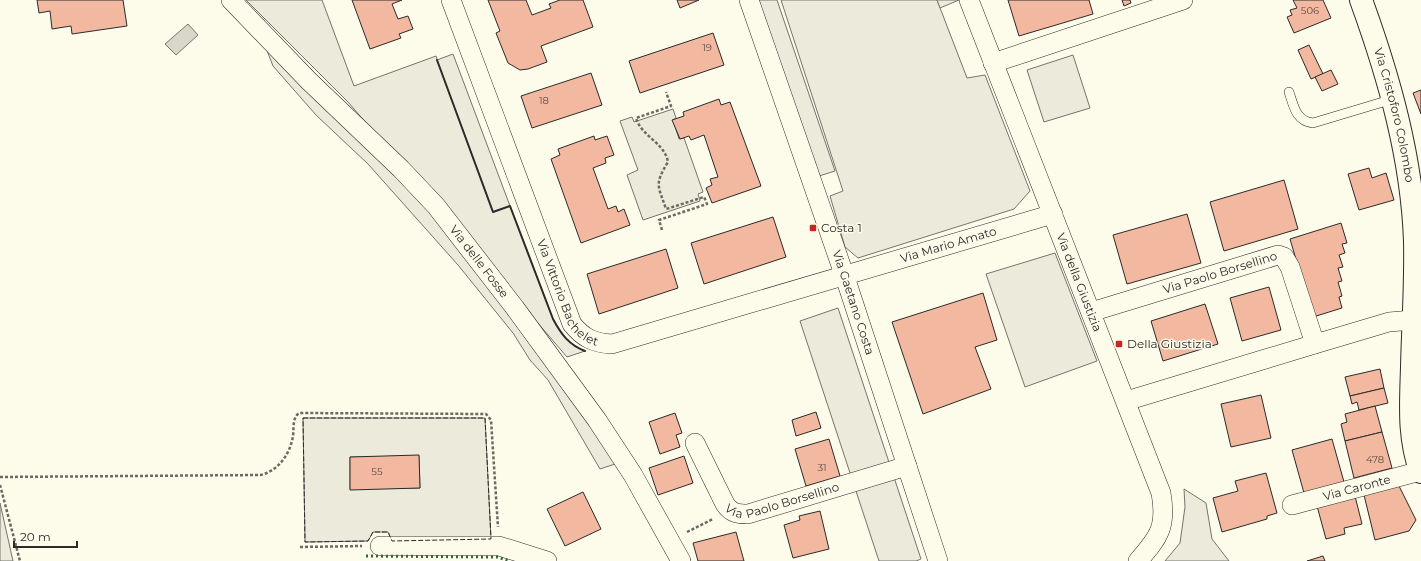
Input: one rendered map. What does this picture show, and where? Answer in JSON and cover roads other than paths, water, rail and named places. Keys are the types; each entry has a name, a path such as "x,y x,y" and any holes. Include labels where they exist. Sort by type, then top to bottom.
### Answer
{"main road":[{"name":"Via Cristoforo Colombo","path":"1361,0 1401,133 1413,207 1415,242 1411,429 1416,458 1421,472"}],"street":[{"name":"Via delle Fosse","path":"231,0 309,81 401,169 436,206 515,308 597,420 633,475 681,561"},
{"name":"Via Vittorio Bachelet","path":"451,0 572,324 583,336 598,343 612,344 845,276"},
{"name":"Via Gaetano Costa","path":"749,0 845,276 938,561"},
{"name":"Via della Giustizia","path":"968,0 1053,214 1161,494 1163,516 1157,539 1138,561"},
{"path":"993,63 1183,0"},
{"name":"Via Mario Amato","path":"845,276 1053,214"},
{"name":"Via Paolo Borsellino","path":"1091,312 1275,255 1281,255 1290,267 1315,344"},
{"path":"1126,401 1389,322 1413,320"},
{"name":"Via Paolo Borsellino","path":"695,443 729,511 738,514 748,514 906,466"},
{"name":"Via Caronte","path":"1292,505 1421,472"},
{"path":"380,546 499,546 547,561"}],"lane":[{"path":"1289,92 1298,117 1305,122 1313,123 1392,99"}],"place":[{"name":"Costa 1","path":"813,228"},
{"name":"Della Giustizia","path":"1119,344"}]}
